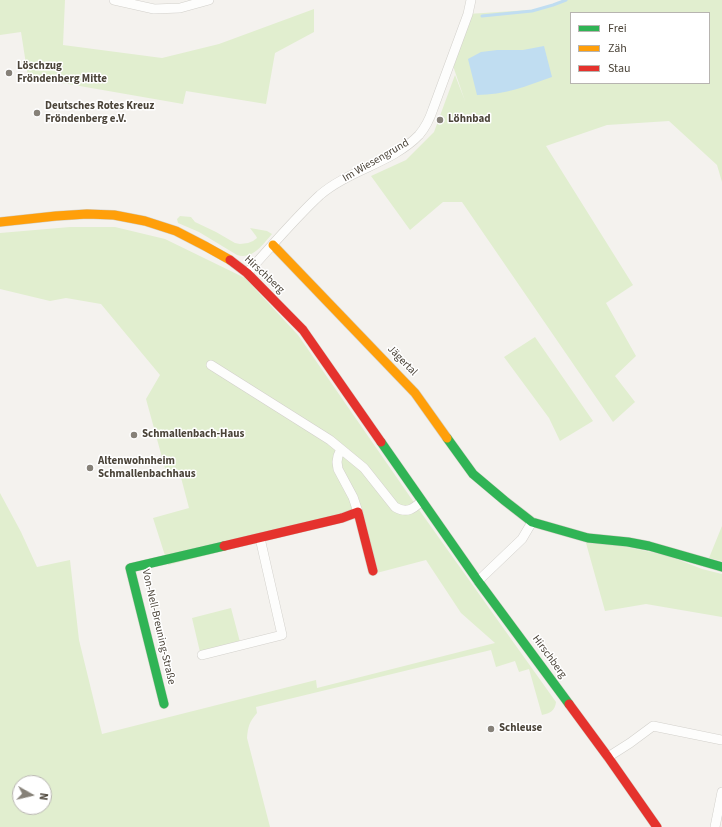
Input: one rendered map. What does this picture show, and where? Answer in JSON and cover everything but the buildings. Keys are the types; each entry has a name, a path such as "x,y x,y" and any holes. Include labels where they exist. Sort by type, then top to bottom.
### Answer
{"street":[{"path":"114,0 154,9 180,8 206,0"},
{"name":"Im Wiesengrund","path":"248,274 300,215 321,195 349,176 402,149 423,129 432,113 468,14 471,0"},
{"name":"Hirschberg","path":"0,222 88,214 114,215 146,221 176,231 205,246 225,257 248,274 303,330 478,581 608,757 657,827"},
{"name":"Jägertal","path":"273,245 415,393 473,474 532,522"},
{"path":"211,365 330,440 364,468 395,507 401,510 413,509 422,501"},
{"path":"341,449 337,462 338,469 353,497 373,571"},
{"name":"Von-Nell-Breuning-Straße","path":"164,704 130,568 342,518 358,512"},
{"path":"478,581 522,539 532,522 588,538 628,542 649,546 702,562 722,566"},
{"path":"202,655 282,635 260,538"},
{"path":"608,757 630,744 653,726 722,740"},
{"path":"715,827 722,792"}],"green space":[{"path":"0,0 65,0 63,45 162,58 219,44 314,9 314,32 275,53 266,104 186,91 183,104 28,77 21,32 0,35"},
{"path":"566,0 722,0 722,182 717,165 669,121 607,125 546,146 633,285 606,303 636,356 615,376 635,402 613,422 462,202 443,202 410,230 371,176 406,160 434,132 455,75 465,101 451,60 468,14 545,8"},
{"path":"180,216 191,217 195,222 235,243 240,244 248,243 257,238 250,228 267,231 272,234 253,253 243,256 237,255 199,232 178,223 177,219"},
{"path":"70,227 115,227 165,239 245,278 298,335 422,514 556,702 553,710 542,715 529,669 519,672 515,661 496,667 491,650 256,707 257,713 249,725 247,738 270,827 0,827 0,493 21,532 37,567 70,560 79,640 102,734 316,680 317,688 495,643 461,613 426,560 369,575 355,518 168,565 153,518 189,508 179,470 166,472 146,399 160,375 101,304 66,298 50,301 0,289 0,233"},
{"path":"535,337 593,421 560,441 549,418 504,357"},
{"path":"722,526 722,561 709,558"},
{"path":"586,543 618,545 669,556 702,569 722,574 722,617 646,604 605,611"},
{"path":"231,608 240,642 200,652 192,618"}],"water":[{"path":"544,46 552,77 506,92 477,95 468,59 481,52 497,50 523,50"}],"waterway":[{"path":"482,16 532,11 566,0"}],"traffic: fast":[{"path":"447,438 473,474 532,522 588,538 628,542 649,546 722,567"},
{"path":"381,442 478,581 569,704"},
{"path":"164,704 130,568 224,546"}],"traffic: slow":[{"path":"0,222 87,214 114,215 145,221 176,231 230,260"},
{"path":"273,245 415,393 447,438"}],"traffic: jam":[{"path":"230,260 247,273 303,330 381,442"},
{"path":"224,546 342,518 358,512 373,571"},
{"path":"569,704 657,827"}],"place":[{"name":"Löschzug Fröndenberg Mitte","path":"9,73"},
{"name":"Deutsches Rotes Kreuz Fröndenberg e.V.","path":"37,113"},
{"name":"Löhnbad","path":"440,120"},
{"name":"Schmallenbach-Haus","path":"134,435"},
{"name":"Altenwohnheim Schmallenbachhaus","path":"90,468"},
{"name":"Schleuse","path":"491,729"}]}
